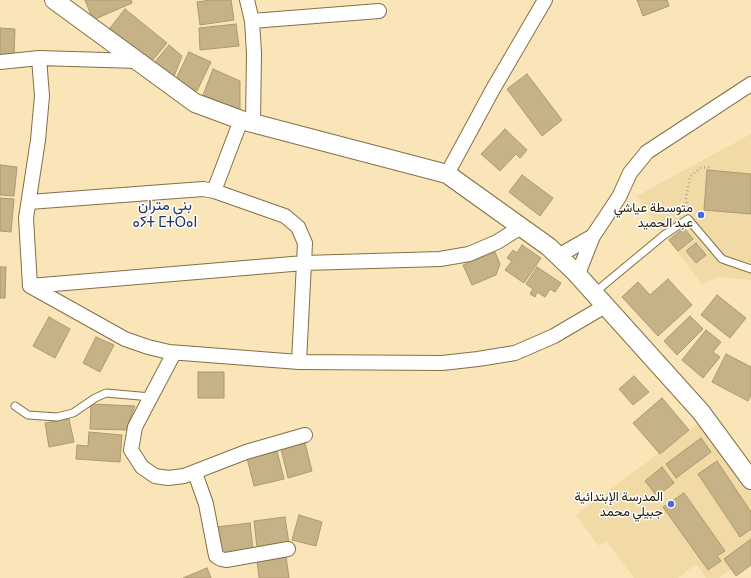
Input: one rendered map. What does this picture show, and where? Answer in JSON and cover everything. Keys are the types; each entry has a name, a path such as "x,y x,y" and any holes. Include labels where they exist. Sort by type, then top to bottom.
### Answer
{"street":[{"path":"54,0 195,103 247,122 447,174 549,247 578,274 701,412 751,480"},
{"path":"214,191 247,122 254,53 252,21 247,0"},
{"path":"447,174 493,89 544,0"},
{"path":"252,21 379,11"},
{"path":"0,62 39,58 138,61"},
{"path":"30,286 26,218 38,140 42,96 39,58"},
{"path":"578,274 593,236 619,197 630,173 647,152 751,84"},
{"path":"29,202 203,189 214,191 285,216 298,227 305,243 299,362"},
{"path":"30,286 304,263 440,259 469,254 497,242 521,227"},
{"path":"558,256 593,236"},
{"path":"30,286 125,339 148,347 174,353 299,362 442,363 515,353 554,336 599,299"},
{"path":"174,353 134,427 131,450 142,468 155,476 168,478 184,476 246,452 305,436"},
{"path":"195,473 206,504 216,556 226,560 288,549"}],"lane":[{"path":"599,299 664,235 688,219 722,259 751,269"},
{"path":"15,406 28,416 57,417 72,413 94,398 106,393 151,397"}],"path":[{"path":"688,219 686,198 690,177 700,168 709,167"}],"shaded area":[{"name":"متوسطة عياشي عبد الحميد","path":"751,134 751,280 717,277 702,284 664,235 637,196"},
{"name":"المدرسة الإبتدائية جبيلي محمد","path":"699,423 751,492 751,554 719,578 706,578 696,564 678,578 634,578 606,541 599,546 576,515"}],"building":[{"path":"85,0 131,0 132,3 93,20"},
{"path":"231,0 234,20 200,25 197,2"},
{"path":"637,0 667,0 669,6 643,16"},
{"path":"125,9 167,43 151,62 110,28"},
{"path":"236,24 239,46 200,50 199,28"},
{"path":"0,28 15,29 14,56 0,55"},
{"path":"169,45 182,56 173,79 154,63"},
{"path":"189,52 211,62 197,91 175,81"},
{"path":"213,69 240,81 240,111 203,95"},
{"path":"527,74 562,120 542,136 507,89"},
{"path":"505,129 527,150 520,158 516,154 500,171 481,154"},
{"path":"0,165 17,167 14,196 0,195"},
{"path":"707,170 751,174 751,214 704,210"},
{"path":"522,175 553,198 540,216 509,192"},
{"path":"0,198 14,199 11,232 0,231"},
{"path":"684,228 693,239 678,251 669,240"},
{"path":"696,243 706,255 696,263 686,251"},
{"path":"522,245 541,258 524,283 505,270 512,261 507,258 513,250 517,253"},
{"path":"495,252 500,264 496,275 472,285 463,265"},
{"path":"0,267 6,267 5,298 0,298"},
{"path":"537,267 561,283 555,292 550,289 545,297 537,292 535,297 530,294 533,289 526,284"},
{"path":"668,279 692,305 658,336 622,297 638,282 650,295"},
{"path":"717,295 746,318 730,338 701,315"},
{"path":"690,316 703,329 677,355 664,341"},
{"path":"49,317 70,329 55,358 33,346"},
{"path":"706,330 721,342 713,352 720,357 703,378 682,360"},
{"path":"96,337 114,345 100,372 83,363"},
{"path":"726,354 751,367 751,395 748,401 712,382"},
{"path":"198,372 224,372 224,398 198,398"},
{"path":"634,376 649,392 633,405 619,389"},
{"path":"662,398 689,430 660,454 633,423"},
{"path":"91,404 135,406 126,430 90,429"},
{"path":"69,419 74,442 49,447 45,423"},
{"path":"89,432 122,435 120,462 76,459 77,445 88,446"},
{"path":"701,438 711,452 676,478 666,464"},
{"path":"305,443 312,471 288,478 281,449"},
{"path":"277,451 284,479 254,486 247,458"},
{"path":"717,461 751,512 751,529 740,537 698,474"},
{"path":"662,467 674,483 657,496 645,481"},
{"path":"684,493 725,551 717,556 721,561 708,570 663,507"},
{"path":"299,515 322,522 316,546 292,540"},
{"path":"285,517 289,544 257,548 254,521"},
{"path":"250,523 253,549 220,554 216,527"},
{"path":"751,539 751,565 736,576 724,559"},
{"path":"286,556 289,578 259,578 257,561"},
{"path":"207,568 211,578 183,578"}],"place":[{"name":"متوسطة عياشي عبد الحميد","path":"701,215"},
{"name":"المدرسة الإبتدائية جبيلي محمد","path":"671,504"}],"district":[{"name":"بني متران ⴰⵢⵜ ⵎⵜⵔⴰⵏ","path":"165,214"}]}
